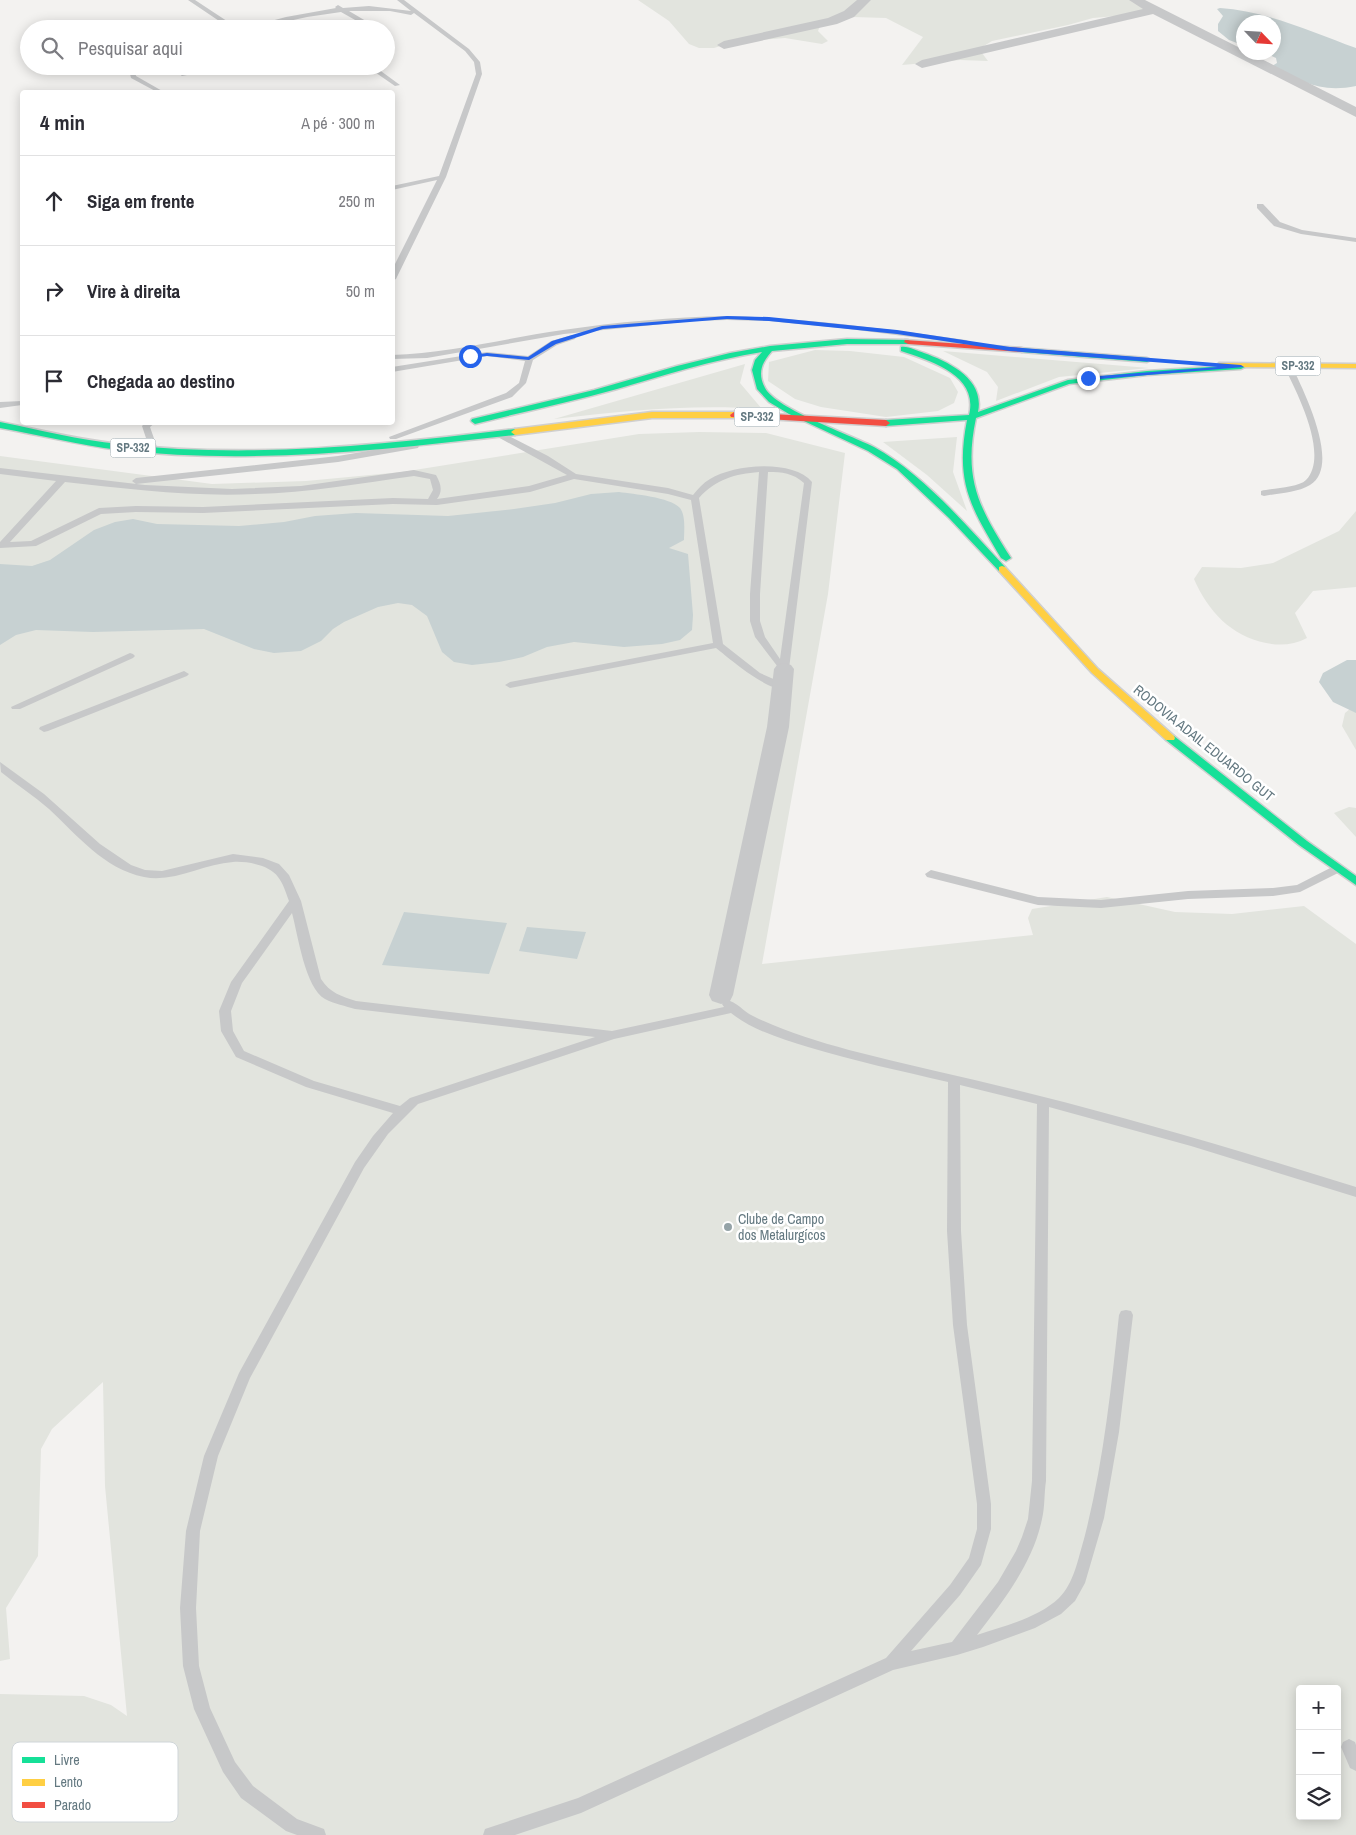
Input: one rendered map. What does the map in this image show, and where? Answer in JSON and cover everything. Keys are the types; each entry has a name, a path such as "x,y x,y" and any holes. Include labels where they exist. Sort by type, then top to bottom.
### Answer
{"main road":[{"name":"SP-332","path":"268,451 393,437 462,424 558,402 702,362 770,348 810,343 868,340 1241,367"},
{"name":"RODOVIA ADAIL EDUARDO GUT","path":"868,340 926,357 960,375 969,384 975,400 966,462 970,488 988,527 1024,592"},
{"name":"RODOVIA ADAIL EDUARDO GUT","path":"770,348 759,360 756,370 761,389 782,407 871,450 900,467 926,490 1024,592 1095,671 1152,723 1356,881"},
{"name":"SP-332","path":"0,425 78,441 154,450 202,452 337,450 499,434 652,415 720,414 810,420 902,423 972,417 1068,382 1147,373 1241,367 1356,366"}],"street":[{"path":"724,45 832,21 849,14 865,0"},
{"path":"1135,0 1356,113"},
{"path":"922,64 1155,10"},
{"path":"726,1002 778,727 784,678"}],"lane":[{"path":"191,0 222,20"},
{"path":"282,20 362,0"},
{"path":"395,274 442,177 479,74 477,62 468,50 400,0"},
{"path":"352,4 389,6 422,16"},
{"path":"338,7 360,20"},
{"path":"132,75 157,90"},
{"path":"382,75 397,85"},
{"path":"395,187 442,177"},
{"path":"1260,206 1277,224 1301,232 1356,240"},
{"path":"395,357 426,356 531,337 693,319 769,319 897,332 1010,349"},
{"path":"395,369 487,354 529,358 554,343 602,328"},
{"path":"393,437 484,405 516,391 527,374 529,358"},
{"path":"1264,493 1308,484 1318,472 1318,448 1308,412 1288,366"},
{"path":"0,405 20,403"},
{"path":"146,425 154,450"},
{"path":"499,434 574,476 668,491 695,498"},
{"path":"112,485 387,452 434,441"},
{"path":"764,470 755,594 755,621 760,637 784,678"},
{"path":"764,470 785,470 797,472 804,476 808,482 784,678 756,675 718,645 695,498 707,484 731,474 764,470"},
{"path":"0,471 112,485 241,492 275,491 414,473 434,477 438,485 438,492 430,502"},
{"path":"1,545 33,544 99,511 136,508 203,510 430,502 530,489 574,476"},
{"path":"1,545 63,479"},
{"path":"510,685 718,645"},
{"path":"16,707 130,656"},
{"path":"44,729 184,674"},
{"path":"0,765 40,796 86,838 120,864 133,871 154,876 162,875 233,858 263,862 275,868 283,875 296,901 315,979 322,990 329,996 355,1005 613,1035"},
{"path":"931,874 1038,901 1101,904 1188,895 1274,892 1300,888 1338,868"},
{"path":"296,901 237,982 225,1011 228,1031 240,1054 310,1084 401,1111"},
{"path":"318,1835 292,1825 247,1792 230,1767 202,1709 191,1666 188,1608 193,1531 211,1456 244,1377 359,1164 381,1133 401,1111 414,1101 613,1035 726,1002 753,1022 831,1049 1044,1102 1236,1154 1356,1192"},
{"path":"891,1663 955,1590 976,1560 984,1529 984,1504 960,1325 954,1231 954,1079"},
{"path":"957,1648 994,1599 1021,1558 1034,1520 1039,1481 1044,1102"},
{"path":"492,1835 581,1805 891,1663 957,1648 1038,1620 1065,1603 1079,1581 1101,1506 1113,1430 1126,1315"},
{"path":"1349,1747 1356,1763"}],"shaded area":[{"path":"638,0 1132,0 1148,10 1128,15 1093,18 992,41 979,49 988,61 960,60 902,65 923,37 886,18 853,17 822,21 818,31 828,41 822,44 785,38 734,42 714,48 699,48 689,44 669,21"},
{"path":"1217,9 1238,10 1262,15 1236,15 1236,43 1229,40 1218,31 1218,24 1223,16"},
{"path":"1281,21 1356,48 1356,86 1332,88 1312,85 1272,66 1277,63 1276,60 1281,60"},
{"path":"815,350 850,351 904,357 950,378 958,392 954,403 938,411 886,417 821,407 795,399 768,381 769,362"},
{"path":"943,351 1149,368 1059,377 996,401 998,387 987,372"},
{"path":"745,364 740,383 762,409 684,408 554,419"},
{"name":"Clube de Campo dos Metalurgícos","path":"699,432 766,433 845,453 828,594 762,964 1033,935 1028,918 1032,909 1107,897 1175,912 1232,914 1304,906 1356,944 1356,1835 0,1835 0,1694 84,1696 111,1705 127,1716 105,1486 103,1382 52,1429 41,1449 38,1556 6,1608 10,1659 0,1661 0,456 212,484 306,481 402,472 639,434"},
{"path":"957,437 953,472 967,511 927,475 883,442"},
{"path":"619,492 668,501 675,504 682,511 684,540 669,548 688,554 693,615 692,630 680,640 662,644 624,647 574,642 547,647 523,657 472,665 454,662 442,652 427,616 412,605 398,603 378,607 344,622 333,629 321,641 301,651 274,653 254,649 204,629 93,632 36,630 16,635 0,645 0,564 32,566 50,560 94,530 115,522 133,519 157,524 239,526 284,522 315,516 356,513 448,516 514,509 555,503 591,494"},
{"path":"1356,511 1356,587 1313,591 1295,613 1307,638 1287,644 1276,644 1253,640 1242,635 1222,620 1206,602 1194,579 1202,567 1241,568 1273,563 1339,531"},
{"path":"1347,660 1356,660 1356,713 1333,702 1319,682 1323,673"},
{"path":"1356,704 1356,750 1342,726 1345,713"},
{"path":"1349,807 1356,808 1356,837 1334,813"},
{"path":"404,912 507,923 489,974 382,965"},
{"path":"527,927 586,932 577,959 519,951"}],"traffic: fast":[{"path":"475,421 597,392 680,367 730,355 827,342 908,342"},
{"path":"770,348 759,360 756,370 761,389 772,400 792,412 871,449 900,467 952,516 1002,569"},
{"path":"904,349 947,366 966,380 972,390 975,406 966,459 969,484 982,517 1006,558"},
{"path":"1022,350 1147,360"},
{"path":"886,423 972,417 1068,382 1147,373 1241,367"},
{"path":"0,425 119,447 217,453 267,453 368,448 515,432"},
{"path":"1170,738 1303,843 1356,881"}],"traffic: slow":[{"path":"1222,365 1356,366"},
{"path":"515,432 652,415 734,415"},
{"path":"1002,569 1095,671 1170,738"}],"traffic: jam":[{"path":"908,342 1022,350"},
{"path":"734,415 886,423"}],"place":[{"name":"Clube de Campo dos Metalurgícos","path":"728,1227"}],"route":[{"path":"470,356 487,354 529,358 566,338 602,328 693,319 727,318 769,319 897,332 1010,349 1241,367 1088,378"}]}
